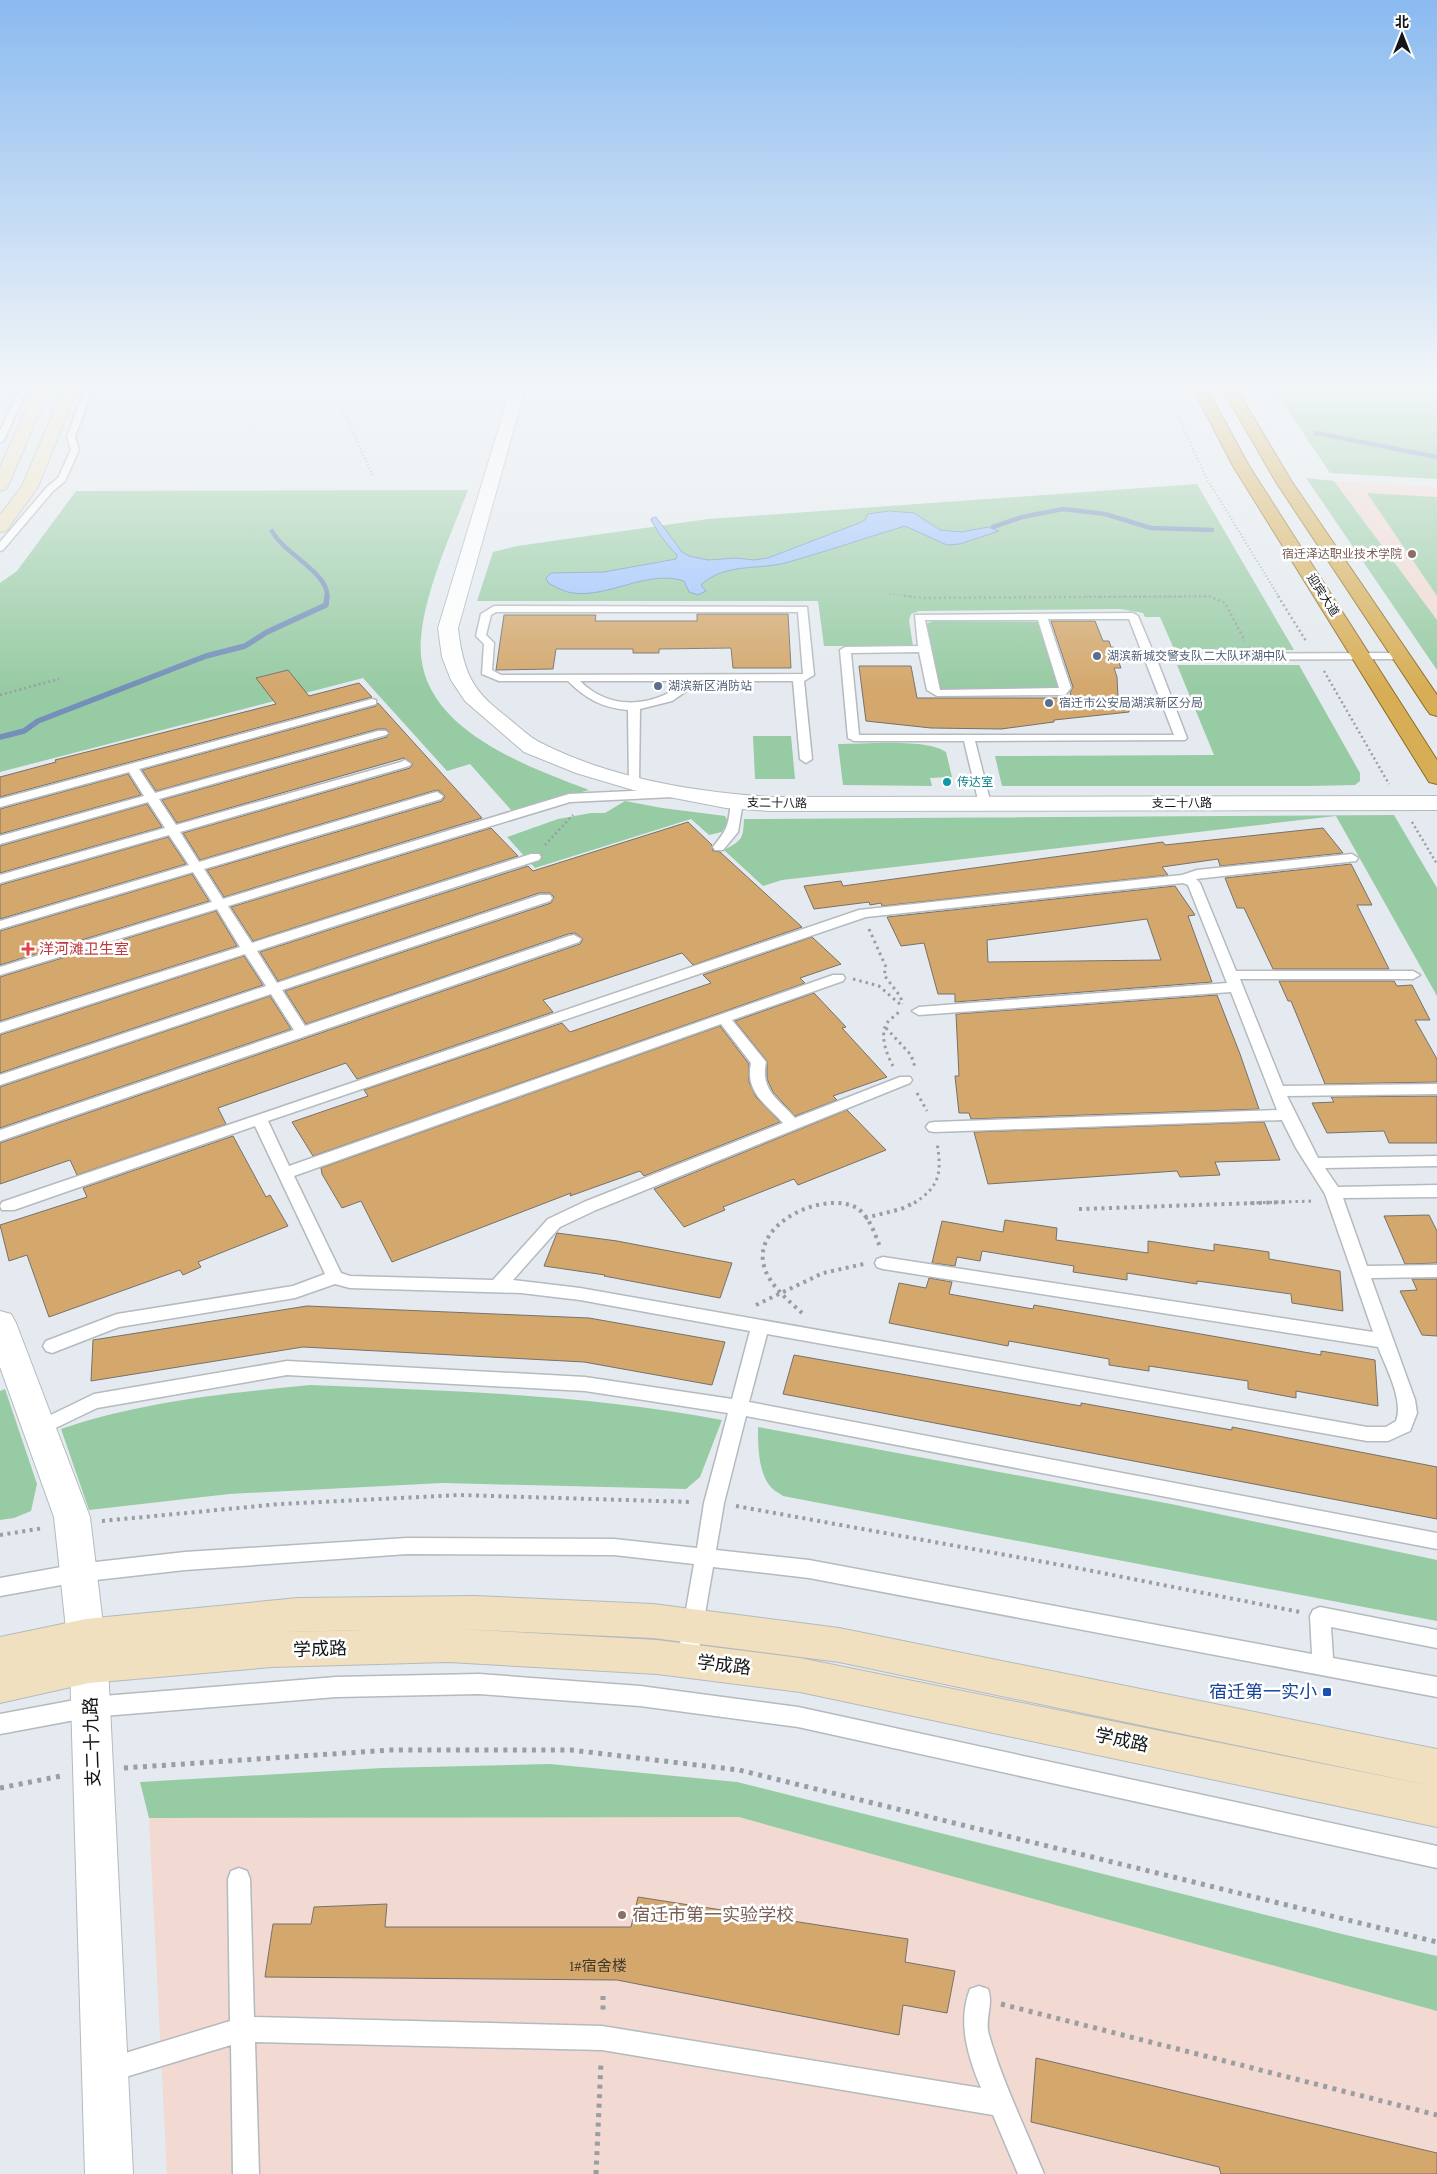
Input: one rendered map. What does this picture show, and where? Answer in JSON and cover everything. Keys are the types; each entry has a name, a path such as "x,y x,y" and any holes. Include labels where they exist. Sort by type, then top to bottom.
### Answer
{"highway":[{"name":"迎宾大道","path":"1254,486 1363,656 1437,777"},
{"path":"1287,486 1437,710"}],"main road":[{"path":"0,527 30,486"},
{"name":"学成路","path":"690,1644 800,1675 1437,1807"},
{"name":"学成路","path":"0,1654 448,1645 657,1656 690,1644 839,1645 1437,1768"},
{"name":"学成路","path":"0,1685 88,1651"}],"street":[{"name":"支二十八路","path":"489,486 448,628 452,657 461,680 472,697 490,714 532,747 584,768 633,783 678,793 737,802 985,804 1437,803"},
{"name":"支二十九路","path":"0,1323 72,1517 88,1651 109,2174"}],"lane":[{"path":"0,548 53,486"},
{"path":"494,609 804,609 810,670 809,675 804,678 571,678 499,678 486,672 489,643 481,636 486,614 494,609"},
{"path":"924,649 845,650 854,738 1181,738 1133,616 919,617 933,690 937,693 1062,692 1066,688 1042,617"},
{"path":"1150,657 1402,656"},
{"path":"571,678 581,691 590,698 634,708 665,701 688,688 698,678"},
{"path":"798,678 806,759"},
{"path":"0,803 372,702"},
{"path":"633,783 634,708"},
{"path":"0,840 382,734"},
{"path":"969,739 985,804"},
{"path":"0,879 404,764"},
{"path":"132,767 302,1032"},
{"path":"0,971 569,798 678,793"},
{"path":"0,925 437,796"},
{"path":"719,847 726,842 734,829 737,802"},
{"path":"0,1028 534,857"},
{"path":"8,1206 864,913 1169,879 1184,879 1197,874 1352,858"},
{"path":"52,1346 117,1321 295,1292 335,1277 350,1282 498,1286 580,1294 1367,1434 1388,1434 1403,1426 1408,1413 1406,1400 1335,1196 1287,1115 1194,883 1184,879"},
{"path":"0,1080 545,898"},
{"path":"0,1136 574,939"},
{"path":"919,1011 1233,981 1413,975"},
{"path":"285,1173 838,978"},
{"path":"723,1018 759,1062 756,1075 758,1086 793,1125"},
{"path":"498,1286 554,1223 590,1206 909,1078"},
{"path":"1277,1091 1437,1089"},
{"path":"934,1127 1287,1115"},
{"path":"259,1119 335,1277"},
{"path":"1314,1163 1437,1161"},
{"path":"1335,1196 1437,1191"},
{"path":"883,1262 1385,1341"},
{"path":"1361,1272 1437,1271"},
{"path":"690,1644 714,1502 760,1326"},
{"path":"39,1430 94,1401 287,1368 585,1384 739,1407 1437,1540"},
{"path":"0,1587 78,1573 185,1561 406,1546 614,1547 809,1569 1437,1687"},
{"path":"1323,1666 1320,1616 1437,1639"},
{"path":"0,1724 91,1708 336,1687 469,1684 640,1696 798,1717 1437,1857"},
{"path":"239,1879 246,2174"},
{"path":"979,1998 975,2029 987,2072 1031,2174"},
{"path":"105,2071 243,2029 602,2038 1001,2104"}],"path":[{"path":"1212,486 1316,656 1437,864"},
{"path":"0,695 59,679"},
{"path":"534,857 577,811 596,796"},
{"path":"838,978 857,980 879,986 903,1006 919,1011"},
{"path":"886,1028 911,1055 915,1068 909,1078"},
{"path":"1079,1209 1335,1196"},
{"path":"774,1295 781,1291 856,1264 883,1262 877,1238 866,1218 856,1208 836,1204 814,1207 791,1215 772,1228 764,1246 764,1266 781,1291 826,1338"},
{"path":"0,1788 93,1770 391,1750 571,1750 739,1770 1437,1942"},
{"path":"596,2174 603,1996"},
{"path":"979,1998 1437,2115"}],"shaded area":[{"name":"宿迁泽达职业技术学院","path":"1338,486 1437,487 1437,620"},
{"name":"宿迁市第一实验学校","path":"739,1817 1437,2011 1437,2174 167,2174 149,1818"}],"green space":[{"path":"1163,486 1198,486 1294,650 1174,649 1160,617 1145,617 1143,613 1120,609 919,611 911,614 909,620 913,646 824,646 818,601 477,601 493,552 517,546 708,519"},
{"path":"1312,486 1338,486 1437,620 1437,670"},
{"path":"468,490 433,582 423,620 421,638 423,669 435,696 454,719 478,738 534,768 589,790 512,811 470,764 447,771 363,678 0,772 0,583 17,571 76,491"},
{"path":"1367,493 1437,497 1437,596"},
{"path":"933,621 1037,622 1041,626 1061,684 1059,689 939,690 924,631 926,624"},
{"path":"1177,665 1299,665 1360,773 1360,781 1355,785 1309,786 1002,786 995,756 1214,755"},
{"path":"753,736 791,736 795,779 755,779"},
{"path":"910,743 937,748 946,752 952,777 930,778 932,786 843,785 838,744"},
{"path":"625,801 725,816 728,821 722,832 709,835 691,819 535,868 507,837 558,819 591,813 605,813"},
{"path":"1394,815 1437,888 1437,996 1336,816 782,880 763,886 724,850 740,839 744,819"},
{"path":"310,1385 568,1399 620,1404 722,1420 700,1477 686,1489 442,1483 229,1494 89,1510 61,1429 152,1405 247,1391"},
{"path":"5,1389 37,1484 31,1511 14,1518 0,1520 0,1391"},
{"path":"758,1427 1171,1504 1437,1560 1437,1621 783,1496 771,1487 763,1473 759,1458"},
{"path":"550,1764 737,1782 1346,1935 1437,1956 1437,2011 739,1817 149,1818 140,1782 382,1768"}],"water":[{"path":"889,511 914,513 940,530 962,532 988,527 999,531 960,544 947,545 905,526 785,563 741,568 720,573 701,585 706,591 698,595 689,592 684,581 670,578 643,581 600,592 573,593 548,583 546,578 551,573 604,572 676,559 677,555 663,539 651,520 656,517 682,552 689,556 708,560 736,558 754,560 768,558 859,523 865,520 868,514"}],"building":[{"path":"697,614 788,614 791,668 733,668 731,648 659,649 659,653 633,653 633,649 556,649 553,669 496,670 504,615 596,615 595,621 697,621"},
{"path":"1051,621 1095,621 1103,641 1109,641 1111,647 1113,647 1121,668 1114,668 1117,677 1118,698 1128,698 1129,712 1054,720 1054,722 1001,729 931,728 866,721 859,666 911,666 917,698 1072,698 1070,693 1073,687"},
{"path":"288,670 309,696 359,683 372,697 0,797 0,777 56,762 55,760 276,704 256,678"},
{"path":"378,703 482,818 224,897 207,870 442,801 445,796 438,790 433,791 200,860 183,833 410,768 413,764 404,758 177,823 162,800 387,737 389,732 386,729 378,729 156,791 142,770 376,706"},
{"path":"128,774 141,795 0,834 0,809"},
{"path":"147,804 162,827 0,873 0,846"},
{"path":"688,822 712,845 713,851 720,852 802,927 693,965 682,953 543,1000 553,1012 357,1079 346,1063 218,1108 226,1124 77,1175 70,1160 0,1184 0,1143 580,944 583,939 575,933 568,934 306,1024 285,991 551,903 554,897 550,893 539,893 278,981 260,952 528,866 533,871"},
{"path":"491,828 518,856 253,941 231,907"},
{"path":"1323,828 1343,853 1220,866 1218,859 1162,867 1168,875 882,906 881,903 870,905 869,902 814,909 804,886 841,881 843,886 1163,842 1165,845"},
{"path":"168,837 186,864 0,919 0,885"},
{"path":"1351,864 1372,905 1357,905 1389,969 1273,969 1244,908 1237,908 1225,878"},
{"path":"192,874 209,901 0,965 0,931"},
{"path":"1175,886 1195,915 1188,916 1212,982 955,1002 955,994 938,994 924,943 901,946 887,917","holes":["1147,919 1161,960 988,962 987,940"]},
{"path":"216,911 237,946 0,1021 0,977"},
{"path":"812,937 841,964 800,978 805,983 313,1156 292,1122 368,1096 364,1090 562,1023 570,1032 711,983 703,975"},
{"path":"244,956 263,985 0,1073 0,1035"},
{"path":"1279,981 1394,981 1397,986 1412,985 1430,1020 1415,1020 1437,1059 1437,1082 1325,1084 1291,1001 1288,1001"},
{"path":"814,993 846,1027 842,1028 887,1077 833,1096 837,1100 795,1116 773,1092 767,1079 767,1061 735,1021"},
{"path":"1217,995 1259,1109 971,1119 969,1113 959,1113 955,1076 959,1076 956,1014"},
{"path":"270,996 291,1029 0,1128 0,1087"},
{"path":"720,1026 749,1064 749,1082 756,1097 780,1122 644,1176 640,1171 570,1196 571,1193 392,1262 361,1201 342,1208 322,1174 321,1168"},
{"path":"1437,1096 1437,1143 1389,1143 1384,1131 1327,1133 1312,1103 1334,1102 1331,1097"},
{"path":"847,1110 886,1150 798,1185 794,1179 723,1207 725,1210 684,1227 654,1189"},
{"path":"1264,1122 1280,1160 1215,1162 1220,1175 1180,1177 1177,1171 988,1184 974,1132"},
{"path":"233,1136 266,1197 270,1195 288,1226 198,1262 201,1267 183,1275 180,1270 49,1317 27,1255 9,1261 0,1225 87,1197 83,1188"},
{"path":"1429,1215 1437,1231 1437,1263 1405,1264 1384,1216"},
{"path":"1005,1220 1057,1228 1056,1240 1148,1253 1148,1241 1214,1251 1214,1244 1269,1252 1269,1259 1340,1271 1343,1311 1292,1303 1291,1294 1197,1281 1197,1284 1127,1273 1127,1280 1073,1272 1074,1266 982,1251 980,1261 957,1257 955,1266 932,1263 942,1221 1003,1232"},
{"path":"557,1233 617,1241 732,1263 720,1298 605,1275 544,1266"},
{"path":"929,1278 952,1282 949,1294 1033,1309 1034,1305 1321,1355 1321,1351 1375,1360 1378,1406 1296,1391 1296,1398 1248,1389 1248,1381 1149,1366 1149,1371 1109,1365 1109,1359 1009,1341 1008,1346 889,1323 899,1283 926,1288"},
{"path":"1412,1279 1437,1279 1437,1336 1422,1335 1400,1291 1417,1290"},
{"path":"307,1306 589,1318 725,1342 712,1385 584,1362 303,1347 91,1381 93,1340"},
{"path":"794,1355 1081,1406 1081,1403 1232,1430 1232,1427 1437,1467 1437,1519 783,1394"},
{"path":"638,1897 908,1939 905,1962 955,1971 947,2013 903,2005 899,2035 617,1980 265,1977 273,1924 311,1924 314,1907 387,1904 385,1927 631,1927"},
{"path":"1036,2058 1437,2153 1437,2174 1221,2174 1219,2167 1031,2122"}],"waterway":[{"path":"993,527 1022,517 1063,509 1105,514 1151,528 1212,530"},
{"path":"272,531 321,580 326,588 327,596"},
{"path":"0,737 24,731 38,721 206,656 245,646 267,632 326,605 327,596"}],"place":[{"name":"宿迁泽达职业技术学院","path":"1412,554"},
{"name":"湖滨新城交警支队二大队环湖中队","path":"1097,656"},
{"name":"湖滨新区消防站","path":"658,686"},
{"name":"宿迁市公安局湖滨新区分局","path":"1049,703"},
{"name":"传达室","path":"947,782"},
{"name":"洋河滩卫生室","path":"28,949"},
{"name":"宿迁第一实小","path":"1327,1692"},
{"name":"宿迁市第一实验学校","path":"622,1915"}]}
